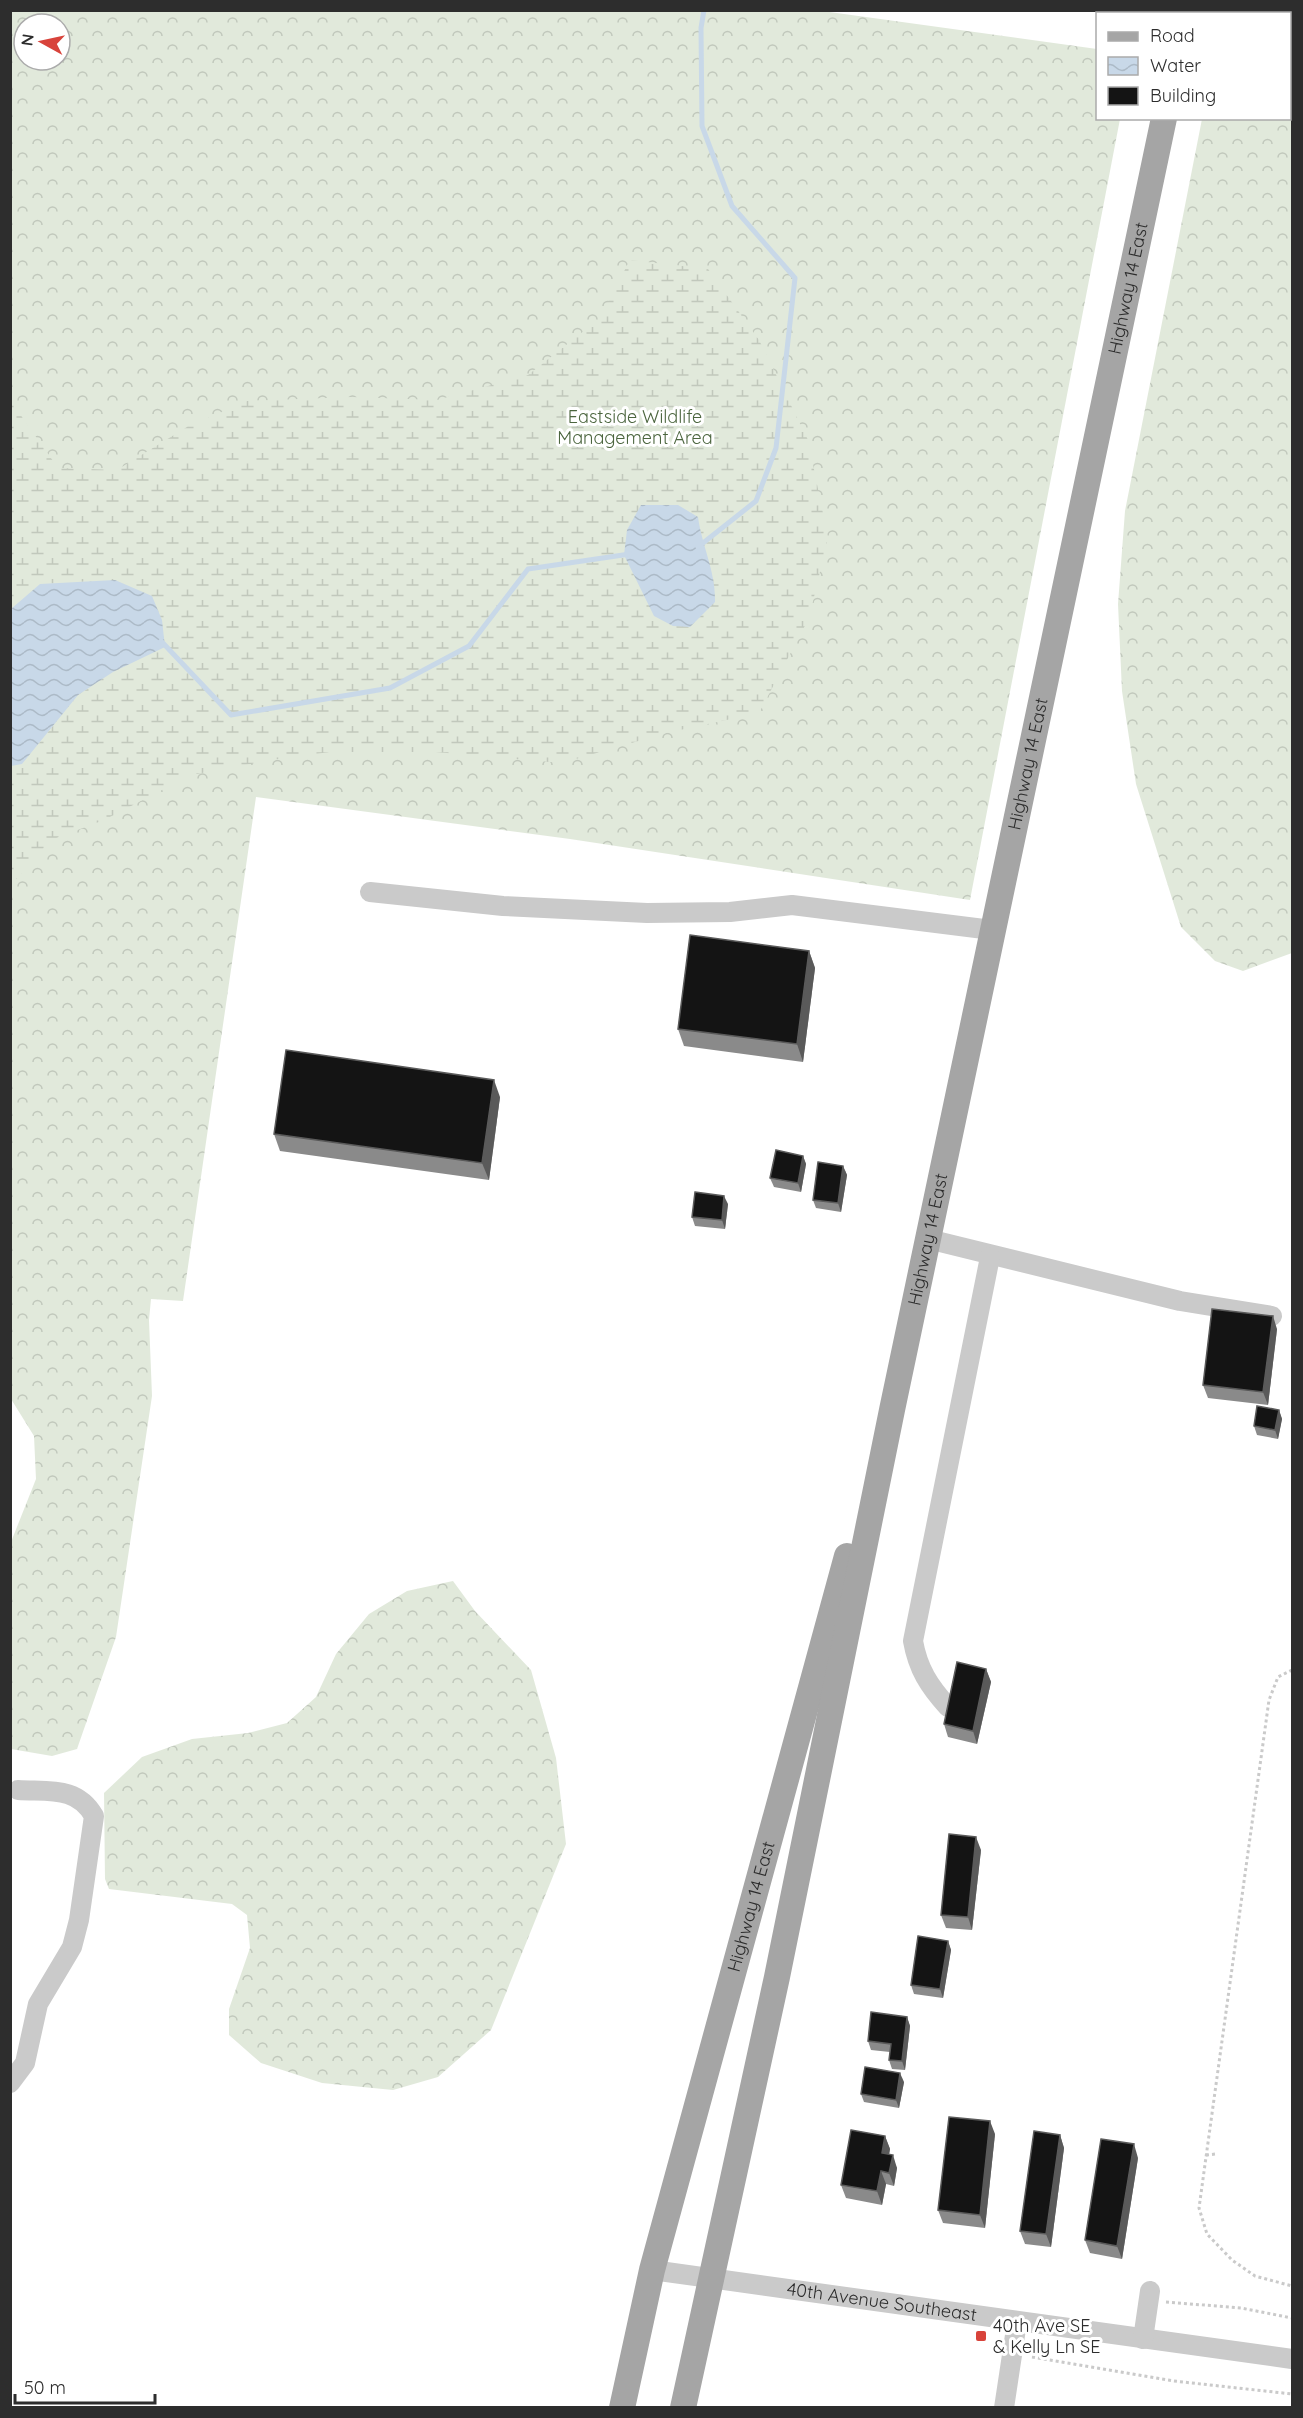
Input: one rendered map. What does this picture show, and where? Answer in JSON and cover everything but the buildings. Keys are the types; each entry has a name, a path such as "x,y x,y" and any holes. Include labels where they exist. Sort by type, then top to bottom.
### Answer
{"main road":[{"name":"Highway 14 East","path":"683,2408 811,1812 992,930 1164,120"},
{"name":"Highway 14 East","path":"622,2408 652,2270 846,1559 892,1410"}],"street":[{"path":"370,892 503,906 646,913 730,912 792,905 992,930"},
{"path":"928,1239 990,1257 1180,1301 1272,1316"},
{"path":"948,1707 930,1687 917,1663 912,1641 990,1257"},
{"path":"10,2083 25,2062 38,2004 72,1947 79,1920 94,1816 87,1805 73,1795 18,1790"},
{"name":"40th Avenue Southeast","path":"652,2270 1293,2359"},
{"path":"1143,2339 1150,2297"},
{"path":"1005,2408 1017,2322"}],"path":[{"path":"1293,1670 1278,1677 1269,1700 1199,2208 1208,2234 1232,2260 1255,2276 1293,2286"},
{"path":"1206,2155 1216,2154"},
{"path":"1150,2297 1241,2308 1293,2318"},
{"path":"1012,2354 1174,2381 1293,2394"}],"green space":[{"name":"Eastside Wildlife Management Area","path":"815,10 1096,49 1096,120 1120,120 970,900 570,839 256,797 183,1301 151,1299 149,1320 152,1396 116,1637 77,1749 52,1756 11,1749 11,1542 36,1479 34,1436 11,1399 11,11"},
{"path":"1230,10 1292,11 1292,953 1243,971 1215,961 1181,927 1136,784 1122,691 1118,604 1125,511 1202,120 1291,120 1291,12 1229,12"},
{"path":"630,260 708,269 759,340 808,440 828,538 809,618 759,713 666,733 562,763 435,752 331,752 288,757 191,775 104,820 51,840 11,885 11,766 22,764 78,695 113,672 115,580 40,584 11,609 10,400 58,468 117,470 187,427 247,401 351,397 437,400 528,375 599,319"},
{"path":"453,1581 475,1611 531,1670 556,1758 566,1844 491,2030 438,2077 393,2090 322,2083 261,2063 229,2035 229,2009 250,1948 247,1915 232,1904 109,1889 105,1879 104,1793 142,1757 192,1739 248,1733 287,1723 316,1697 336,1654 369,1614 407,1591"}],"water":[{"path":"641,505 678,505 698,517 713,580 715,602 690,627 673,626 654,616 624,555 627,530"},
{"path":"115,580 152,596 162,620 165,647 113,672 78,695 22,764 11,766 11,609 40,584"}],"waterway":[{"path":"698,547 756,501 776,448 795,278 732,206 702,126 701,28 704,10"},
{"path":"161,641 231,715 390,688 469,646 528,569 630,554"}],"place":[{"name":"40th Ave SE & Kelly Ln SE","path":"981,2336"}]}
